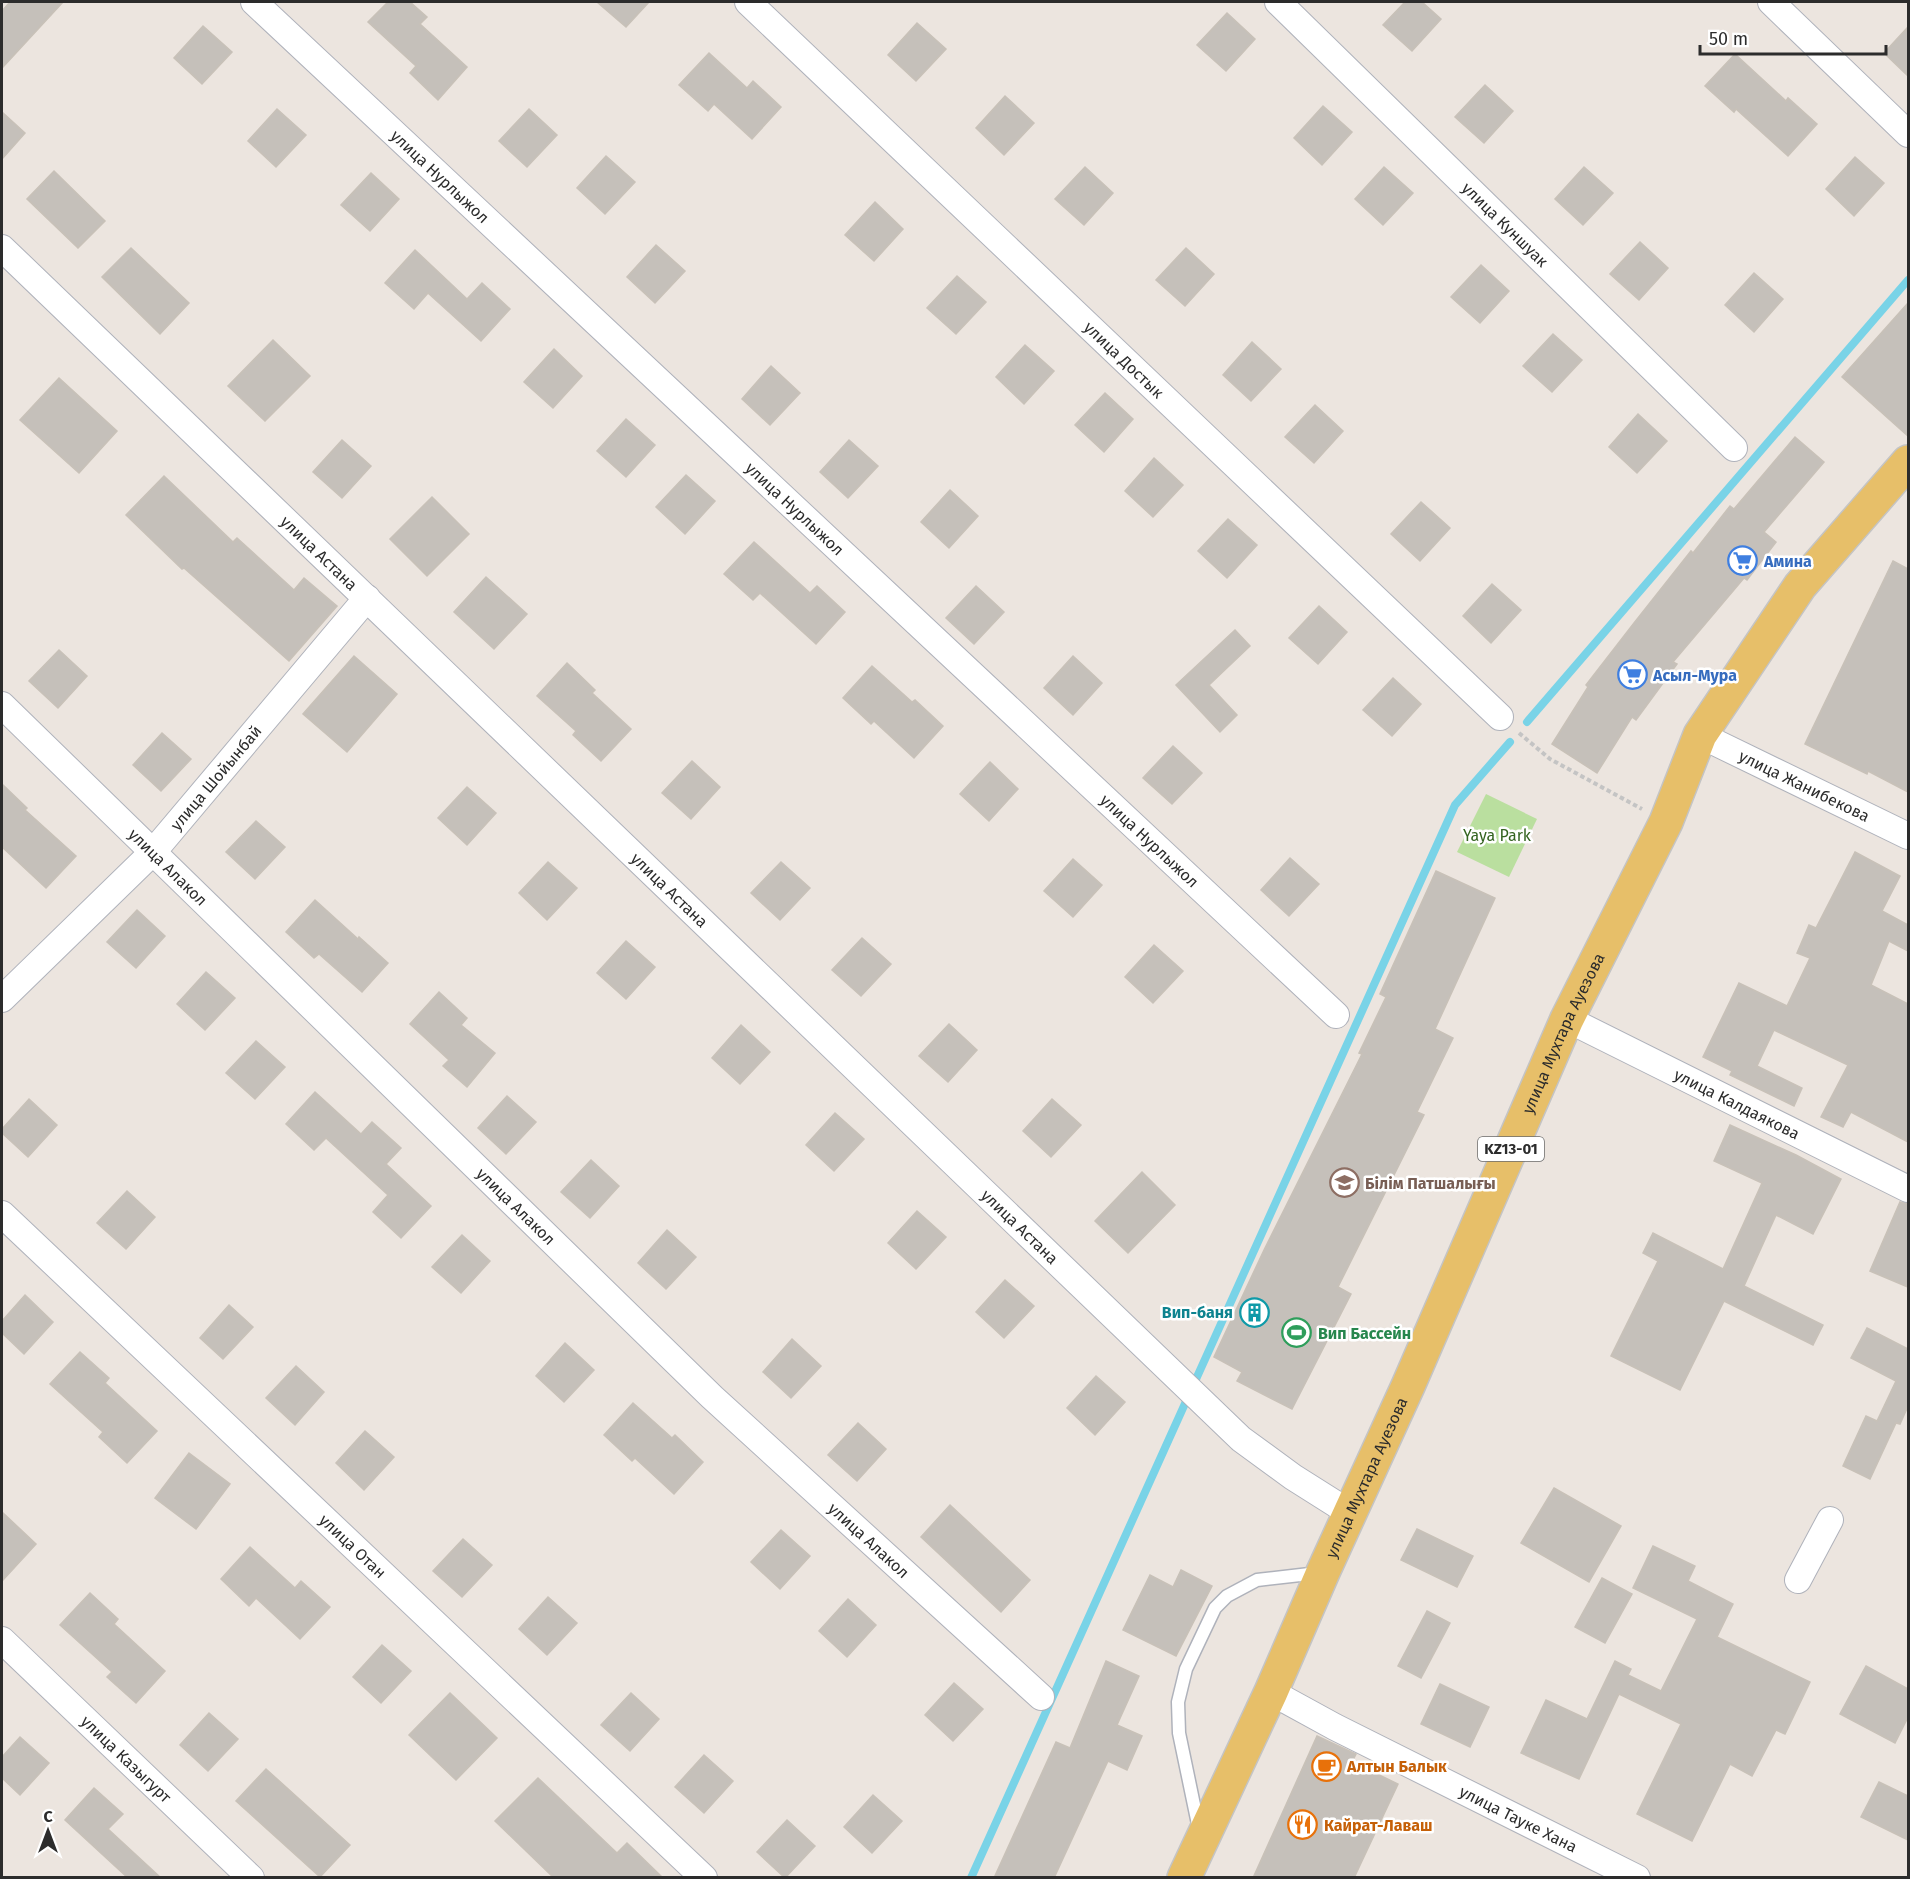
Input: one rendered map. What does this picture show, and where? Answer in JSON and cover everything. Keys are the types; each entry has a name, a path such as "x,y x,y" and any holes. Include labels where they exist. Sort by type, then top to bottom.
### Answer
{"main road":[{"name":"улица Мухтара Ауезова","path":"1184,1878 1408,1386 1567,1019 1666,822 1700,735 1800,586 1908,462"}],"street":[{"name":"улица Нурлыжол","path":"254,2 1336,1015"},
{"name":"улица Достык","path":"748,2 1500,717"},
{"name":"улица Куншуак","path":"1278,2 1734,447"},
{"path":"1771,2 1908,134"},
{"name":"улица Астана","path":"2,248 1241,1439 1293,1477 1350,1513"},
{"name":"улица Шойынбай","path":"2,999 153,852 367,598"},
{"name":"улица Алакол","path":"2,705 712,1397 1041,1697"},
{"name":"улица Жанибекова","path":"1700,735 1908,836"},
{"name":"улица Калдаякова","path":"1567,1019 1908,1189"},
{"name":"улица Отан","path":"2,1214 704,1878"},
{"path":"1798,1580 1830,1520"},
{"name":"улица Казыгурт","path":"2,1640 251,1878"},
{"name":"улица Тауке Хана","path":"1270,1692 1335,1727 1637,1878"}],"lane":[{"path":"1202,1842 1179,1733 1178,1702 1186,1669 1215,1608 1227,1596 1257,1580 1323,1572"}],"path":[{"path":"1500,717 1550,759 1666,822"}],"green space":[{"name":"Yaya Park","path":"1486,794 1537,819 1509,877 1457,852"}],"building":[{"path":"10,2 63,2 2,68 2,11"},
{"path":"388,2 410,2 427,17 420,24 467,67 438,100 410,73 416,66 368,22"},
{"path":"597,2 649,2 626,27"},
{"path":"1405,2 1422,2 1441,19 1412,51 1383,25"},
{"path":"1227,13 1255,39 1226,71 1197,45"},
{"path":"917,23 946,49 916,81 888,55"},
{"path":"203,26 232,52 202,84 174,58"},
{"path":"1908,27 1908,76 1884,53"},
{"path":"709,53 747,88 753,81 781,107 752,139 714,104 708,111 679,85"},
{"path":"1735,54 1786,101 1788,98 1817,124 1788,156 1736,109 1734,112 1705,86"},
{"path":"1485,85 1513,111 1484,143 1455,117"},
{"path":"1005,96 1034,123 1004,155 976,128"},
{"path":"1323,106 1352,132 1322,165 1294,138"},
{"path":"277,109 306,135 276,167 248,141"},
{"path":"529,109 557,135 527,167 499,141"},
{"path":"2,112 25,133 2,159"},
{"path":"606,156 635,182 605,214 577,188"},
{"path":"1855,157 1884,183 1854,216 1826,189"},
{"path":"1085,167 1113,193 1084,225 1055,199"},
{"path":"1384,167 1413,193 1383,225 1355,199"},
{"path":"1584,167 1613,193 1583,225 1555,199"},
{"path":"54,171 105,221 78,248 27,199"},
{"path":"371,173 399,199 370,231 341,205"},
{"path":"875,202 903,229 874,261 845,235"},
{"path":"1640,242 1668,268 1639,300 1610,274"},
{"path":"656,245 685,271 655,303 627,277"},
{"path":"131,248 189,303 160,334 102,277"},
{"path":"1186,248 1214,274 1185,306 1156,280"},
{"path":"415,250 467,299 482,283 510,309 481,341 428,293 414,309 385,283"},
{"path":"1481,265 1509,291 1480,323 1451,297"},
{"path":"1754,273 1783,299 1754,332 1725,305"},
{"path":"957,276 986,302 956,334 927,308"},
{"path":"1908,303 1908,436 1842,377"},
{"path":"1553,334 1582,360 1552,392 1523,366"},
{"path":"273,340 310,376 265,421 228,386"},
{"path":"1252,342 1281,369 1251,401 1223,375"},
{"path":"1025,345 1054,371 1024,404 996,377"},
{"path":"554,349 582,376 553,408 524,382"},
{"path":"771,366 800,393 770,425 742,399"},
{"path":"59,378 117,431 79,473 20,420"},
{"path":"1105,393 1133,419 1104,452 1075,425"},
{"path":"1315,405 1343,431 1314,463 1285,437"},
{"path":"1638,414 1667,441 1637,473 1609,447"},
{"path":"626,419 655,445 626,477 597,451"},
{"path":"1795,437 1824,462 1764,532 1776,542 1747,580 1744,578 1673,662 1677,664 1636,720 1632,717 1597,773 1552,744 1588,687 1586,685 1634,623 1691,551 1693,553 1730,506 1734,509"},
{"path":"342,440 371,466 342,498 313,472"},
{"path":"849,440 878,466 848,498 820,472"},
{"path":"1154,458 1183,485 1153,517 1125,491"},
{"path":"686,475 715,501 685,534 656,507"},
{"path":"164,476 233,542 237,538 294,590 304,578 337,606 289,661 184,568 182,569 126,515"},
{"path":"950,490 978,516 949,548 921,522"},
{"path":"432,497 469,534 427,576 390,539"},
{"path":"1421,502 1450,528 1420,561 1391,534"},
{"path":"1228,519 1257,545 1227,578 1198,551"},
{"path":"754,542 810,593 817,586 845,612 816,644 760,593 753,600 724,574"},
{"path":"1893,561 1908,569 1908,792 1868,771 1867,774 1805,744"},
{"path":"486,577 527,614 494,649 454,612"},
{"path":"1492,584 1521,610 1491,643 1463,616"},
{"path":"976,586 1004,612 974,644 946,618"},
{"path":"1319,606 1347,632 1318,664 1289,638"},
{"path":"1235,630 1250,646 1209,685 1237,715 1220,732 1176,685"},
{"path":"59,650 87,676 58,708 29,681"},
{"path":"354,656 397,694 347,752 303,714"},
{"path":"1073,656 1102,683 1073,715 1044,688"},
{"path":"567,663 595,690 592,693 631,729 601,761 573,735 576,731 537,696"},
{"path":"872,666 943,726 914,758 874,721 871,724 843,698"},
{"path":"1393,678 1421,704 1392,736 1363,710"},
{"path":"162,733 191,759 161,791 133,765"},
{"path":"1173,746 1202,773 1172,804 1143,778"},
{"path":"692,761 720,787 691,819 662,793"},
{"path":"990,762 1018,789 989,821 960,794"},
{"path":"2,784 27,808 25,810 76,856 46,888 2,847"},
{"path":"467,787 496,813 467,845 438,818"},
{"path":"256,821 285,847 255,879 226,852"},
{"path":"1855,852 1900,876 1882,911 1908,925 1908,951 1889,941 1871,985 1908,1004 1908,1142 1851,1112 1843,1127 1821,1117 1848,1065 1774,1030 1757,1066 1802,1088 1794,1106 1730,1075 1732,1071 1703,1057 1739,983 1787,1006 1810,958 1797,953 1809,925 1816,928"},
{"path":"1290,858 1319,884 1289,916 1261,890"},
{"path":"1073,859 1102,885 1073,917 1044,891"},
{"path":"548,862 577,888 547,920 519,893"},
{"path":"781,862 810,888 780,920 751,893"},
{"path":"1436,871 1495,898 1435,1029 1453,1038 1417,1112 1424,1115 1338,1287 1351,1294 1292,1409 1237,1381 1242,1372 1214,1357 1264,1250 1362,1054 1359,1053 1386,997 1380,994"},
{"path":"315,900 388,963 362,992 319,954 314,958 286,932"},
{"path":"137,910 165,936 136,968 107,942"},
{"path":"862,938 891,964 861,996 832,970"},
{"path":"626,941 655,967 626,999 597,973"},
{"path":"1154,945 1183,971 1153,1003 1125,977"},
{"path":"206,972 235,998 205,1030 177,1004"},
{"path":"439,992 467,1018 461,1025 495,1053 467,1087 443,1066 449,1060 410,1024"},
{"path":"949,1024 977,1050 948,1082 919,1056"},
{"path":"741,1025 770,1052 740,1084 712,1058"},
{"path":"256,1041 285,1067 255,1099 226,1073"},
{"path":"315,1092 361,1134 372,1122 401,1148 386,1164 431,1206 401,1238 373,1212 388,1195 326,1138 314,1150 286,1124"},
{"path":"507,1096 536,1122 506,1154 478,1128"},
{"path":"29,1099 57,1125 28,1157 2,1133 2,1129"},
{"path":"1052,1099 1081,1125 1051,1157 1023,1131"},
{"path":"835,1113 864,1139 834,1171 806,1145"},
{"path":"1730,1125 1796,1155 1841,1179 1813,1234 1776,1215 1744,1286 1823,1325 1813,1345 1724,1301 1680,1390 1611,1356 1658,1261 1643,1253 1653,1233 1723,1269 1762,1183 1714,1161"},
{"path":"591,1160 619,1186 590,1218 561,1192"},
{"path":"1142,1172 1175,1205 1128,1253 1095,1221"},
{"path":"127,1191 155,1217 126,1249 97,1223"},
{"path":"1900,1202 1908,1204 1908,1287 1870,1271"},
{"path":"917,1211 946,1237 916,1269 888,1243"},
{"path":"667,1230 696,1257 666,1289 638,1263"},
{"path":"462,1235 490,1261 461,1293 432,1267"},
{"path":"1005,1280 1034,1306 1004,1338 976,1312"},
{"path":"25,1295 53,1322 24,1354 2,1333 2,1321"},
{"path":"229,1305 253,1327 223,1359 200,1338"},
{"path":"1867,1328 1908,1349 1908,1406 1900,1424 1896,1423 1870,1479 1843,1466 1866,1416 1877,1421 1896,1381 1851,1358"},
{"path":"792,1339 821,1366 791,1398 763,1372"},
{"path":"565,1343 594,1370 564,1402 536,1376"},
{"path":"80,1352 109,1378 105,1383 157,1431 127,1463 99,1437 103,1432 50,1384"},
{"path":"296,1366 324,1392 295,1425 266,1398"},
{"path":"1096,1376 1125,1402 1095,1435 1067,1408"},
{"path":"633,1403 672,1438 675,1435 703,1462 674,1494 635,1458 632,1461 604,1435"},
{"path":"858,1423 886,1449 857,1481 828,1455"},
{"path":"365,1431 394,1457 364,1490 336,1463"},
{"path":"189,1453 230,1484 196,1529 155,1498"},
{"path":"1554,1488 1621,1526 1589,1582 1521,1543"},
{"path":"950,1505 1030,1580 1001,1612 921,1537"},
{"path":"2,1512 36,1544 2,1581"},
{"path":"1417,1529 1473,1556 1457,1587 1401,1560"},
{"path":"781,1530 810,1556 780,1589 751,1562"},
{"path":"463,1539 492,1565 462,1597 433,1571"},
{"path":"1653,1546 1695,1566 1688,1581 1733,1604 1717,1637 1810,1682 1785,1734 1776,1730 1752,1776 1730,1764 1692,1841 1637,1814 1681,1724 1619,1694 1579,1779 1521,1753 1546,1700 1587,1719 1615,1661 1631,1669 1628,1675 1661,1691 1697,1619 1633,1588"},
{"path":"250,1547 295,1588 301,1581 330,1607 300,1639 256,1598 249,1606 221,1579"},
{"path":"1181,1570 1212,1586 1176,1656 1123,1630 1150,1575 1173,1587"},
{"path":"1602,1578 1632,1594 1605,1643 1575,1627"},
{"path":"90,1593 118,1619 114,1624 165,1671 136,1703 107,1677 112,1672 60,1625"},
{"path":"548,1597 577,1623 547,1655 519,1629"},
{"path":"848,1599 876,1625 847,1657 819,1631"},
{"path":"1427,1611 1450,1623 1421,1678 1398,1666"},
{"path":"382,1645 411,1671 381,1703 353,1677"},
{"path":"1106,1661 1139,1676 1117,1725 1142,1736 1127,1770 1108,1761 1054,1878 994,1878 1056,1742 1070,1748"},
{"path":"1866,1666 1908,1689 1908,1717 1895,1743 1840,1714"},
{"path":"954,1683 983,1709 953,1741 925,1715"},
{"path":"1440,1684 1489,1707 1470,1747 1421,1724"},
{"path":"450,1693 497,1738 456,1780 409,1735"},
{"path":"631,1693 659,1719 630,1751 601,1725"},
{"path":"209,1713 238,1739 208,1771 180,1745"},
{"path":"1317,1736 1356,1754 1352,1762 1398,1784 1354,1878 1253,1878"},
{"path":"20,1737 49,1763 20,1795 2,1778 2,1757"},
{"path":"704,1755 733,1781 704,1813 675,1787"},
{"path":"266,1769 350,1845 320,1877 236,1801"},
{"path":"538,1778 617,1853 627,1843 663,1878 554,1878 495,1821"},
{"path":"1879,1782 1908,1796 1908,1840 1861,1817"},
{"path":"94,1788 123,1814 108,1829 161,1878 128,1878 65,1820"},
{"path":"873,1795 902,1821 872,1853 844,1827"},
{"path":"787,1820 815,1846 785,1878 757,1852"}],"waterway":[{"path":"1527,722 1908,280"},
{"path":"971,1878 1455,805 1510,742"}],"place":[{"name":"Амина","path":"1743,561"},
{"name":"Асыл-Мура","path":"1632,675"},
{"name":"Білім Патшалығы","path":"1344,1183"},
{"name":"Вип-баня","path":"1254,1312"},
{"name":"Вип Бассейн","path":"1297,1333"},
{"name":"Алтын Балык","path":"1326,1766"},
{"name":"Кайрат-Лаваш","path":"1303,1825"}]}
